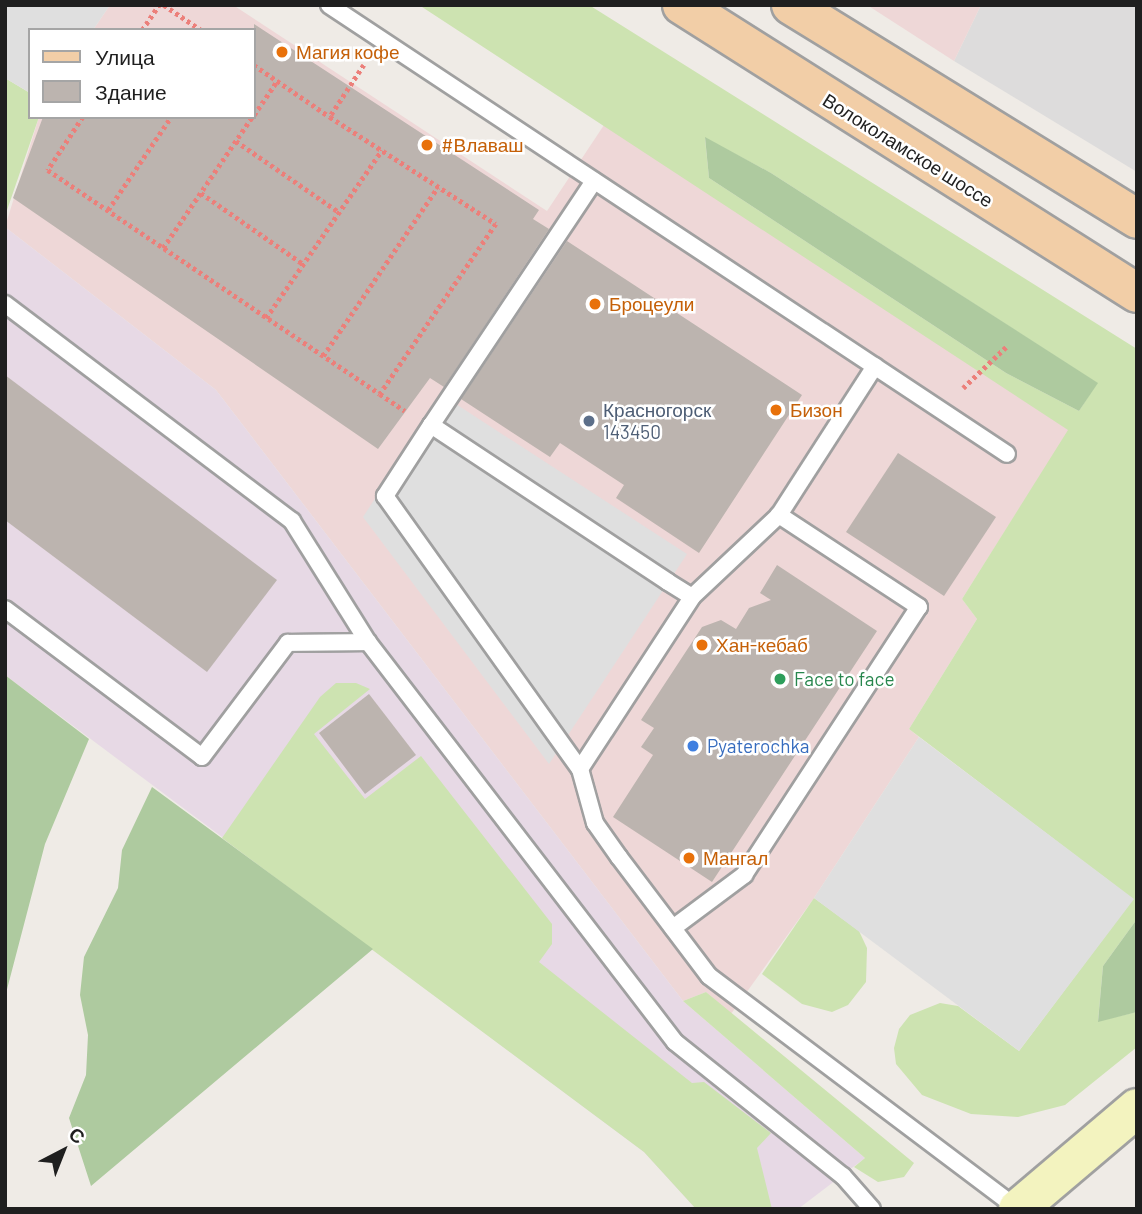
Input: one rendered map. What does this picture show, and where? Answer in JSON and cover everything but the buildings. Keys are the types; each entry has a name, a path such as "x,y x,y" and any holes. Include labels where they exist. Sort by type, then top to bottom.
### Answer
{"main road":[{"name":"Волоколамское шоссе","path":"682,5 1137,293"},
{"path":"791,5 1137,219"}],"street":[{"path":"1018,1209 1133,1119"}],"lane":[{"path":"329,5 1007,454"},
{"path":"594,181 385,496 580,769 595,823 709,976 1018,1209"},
{"path":"5,304 292,521 368,642 675,1042 843,1175 872,1209"},
{"path":"580,769 692,597 779,515 875,366"},
{"path":"430,426 692,597"},
{"path":"673,928 744,876 919,607 779,515"},
{"path":"5,609 202,757 288,643 368,642"}],"path":[{"path":"144,28 161,5 198,28"},
{"path":"330,117 380,40"},
{"path":"256,66 496,224 380,394"},
{"path":"256,112 277,81"},
{"path":"82,119 48,170 430,426"},
{"path":"108,211 171,119"},
{"path":"163,248 251,119"},
{"path":"236,141 339,212"},
{"path":"266,318 382,150"},
{"path":"323,356 438,187"},
{"path":"201,193 303,264"},
{"path":"939,410 1007,345"}],"shaded area":[{"path":"5,5 110,5 94,28 28,28 28,92 5,78"},
{"path":"110,5 233,5 547,211 604,125 1069,430 962,599 977,619 909,729 919,737 814,898 731,1014 706,992 683,1001 216,390 5,227 38,119 256,119 256,28 94,28"},
{"path":"867,5 981,5 954,61"},
{"path":"981,5 1137,5 1137,172 954,61"},
{"path":"5,227 216,390 683,1001 865,1158 798,1209 696,1209 644,1152 5,675"},
{"path":"442,395 687,554 549,764 363,517"},
{"path":"919,737 1134,899 1019,1051 814,898"}],"green space":[{"path":"419,5 589,5 1137,349 1137,919 1103,966 1098,1021 1137,1012 1137,1047 1065,1105 1018,1117 971,1114 922,1095 896,1064 894,1048 899,1029 910,1015 940,1003 958,1006 1019,1051 1133,899 909,729 977,619 962,599 1068,430","holes":["705,138 771,173 1097,383 1079,411 1006,373 709,178"]},
{"path":"5,78 28,92 28,119 38,119 5,216"},
{"path":"705,137 771,173 1098,383 1079,411 1006,373 709,178"},
{"path":"5,675 89,739 45,844 5,997"},
{"path":"336,683 356,683 370,689 314,734 365,799 421,756 552,924 552,944 539,962 692,1083 704,1082 771,1133 757,1148 772,1209 696,1209 644,1152 222,838 320,697"},
{"path":"152,787 373,949 91,1186 69,1118 86,1075 88,1035 80,995 84,957 118,888 122,850"},
{"path":"814,898 859,931 867,948 866,982 848,1005 832,1012 802,1004 762,974"},
{"path":"1137,919 1137,1012 1098,1022 1103,966"},
{"path":"706,992 914,1163 904,1177 878,1182 854,1167 865,1158 683,1001"}],"place":[{"name":"Магия кофе","path":"282,52"},
{"name":"#Влаваш","path":"427,145"},
{"name":"Броцеули","path":"595,304"},
{"name":"Бизон","path":"776,410"},
{"name":"Красногорск 143450","path":"589,421"},
{"name":"Хан-кебаб","path":"702,645"},
{"name":"Face to face","path":"780,679"},
{"name":"Pyaterochka","path":"693,746"},
{"name":"Мангал","path":"689,858"}]}
